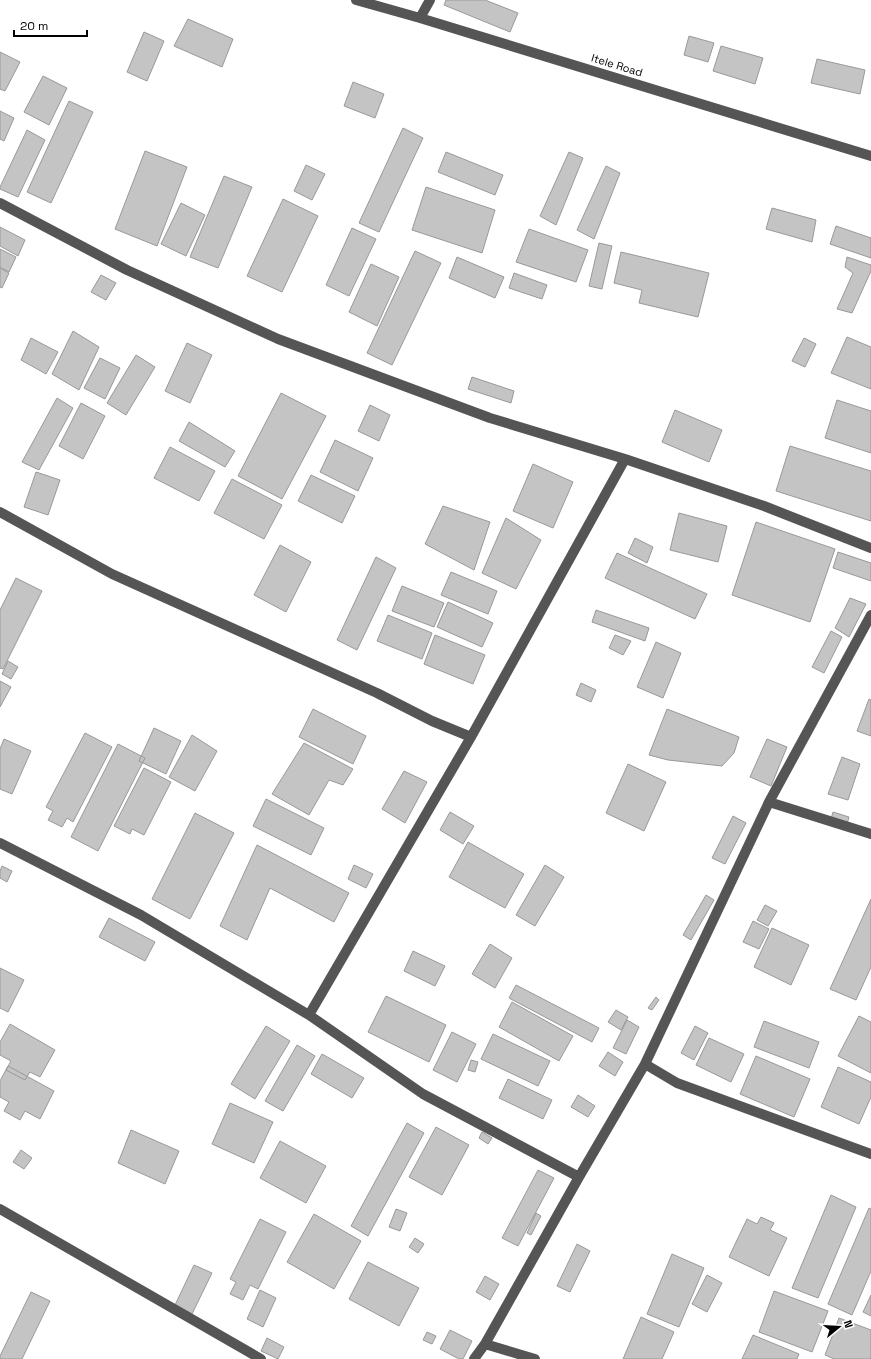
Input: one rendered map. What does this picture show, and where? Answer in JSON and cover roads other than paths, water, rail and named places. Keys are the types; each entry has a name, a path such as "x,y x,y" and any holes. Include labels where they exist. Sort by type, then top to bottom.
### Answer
{"street":[{"name":"Itele Road","path":"356,0 420,18 871,156"},
{"path":"420,18 430,0"},
{"path":"0,203 127,270 278,339 490,418 625,459 764,506 871,548"},
{"path":"309,1015 471,737 625,459"},
{"path":"0,512 112,574 378,693 432,722 471,737"},
{"path":"474,1359 485,1344 579,1177 645,1064 769,802 871,615"},
{"path":"769,802 871,834"},
{"path":"0,843 141,915 309,1015 379,1065 423,1094 579,1177"},
{"path":"645,1064 677,1083 871,1154"},
{"path":"0,1209 261,1359"},
{"path":"485,1344 535,1359"}]}
